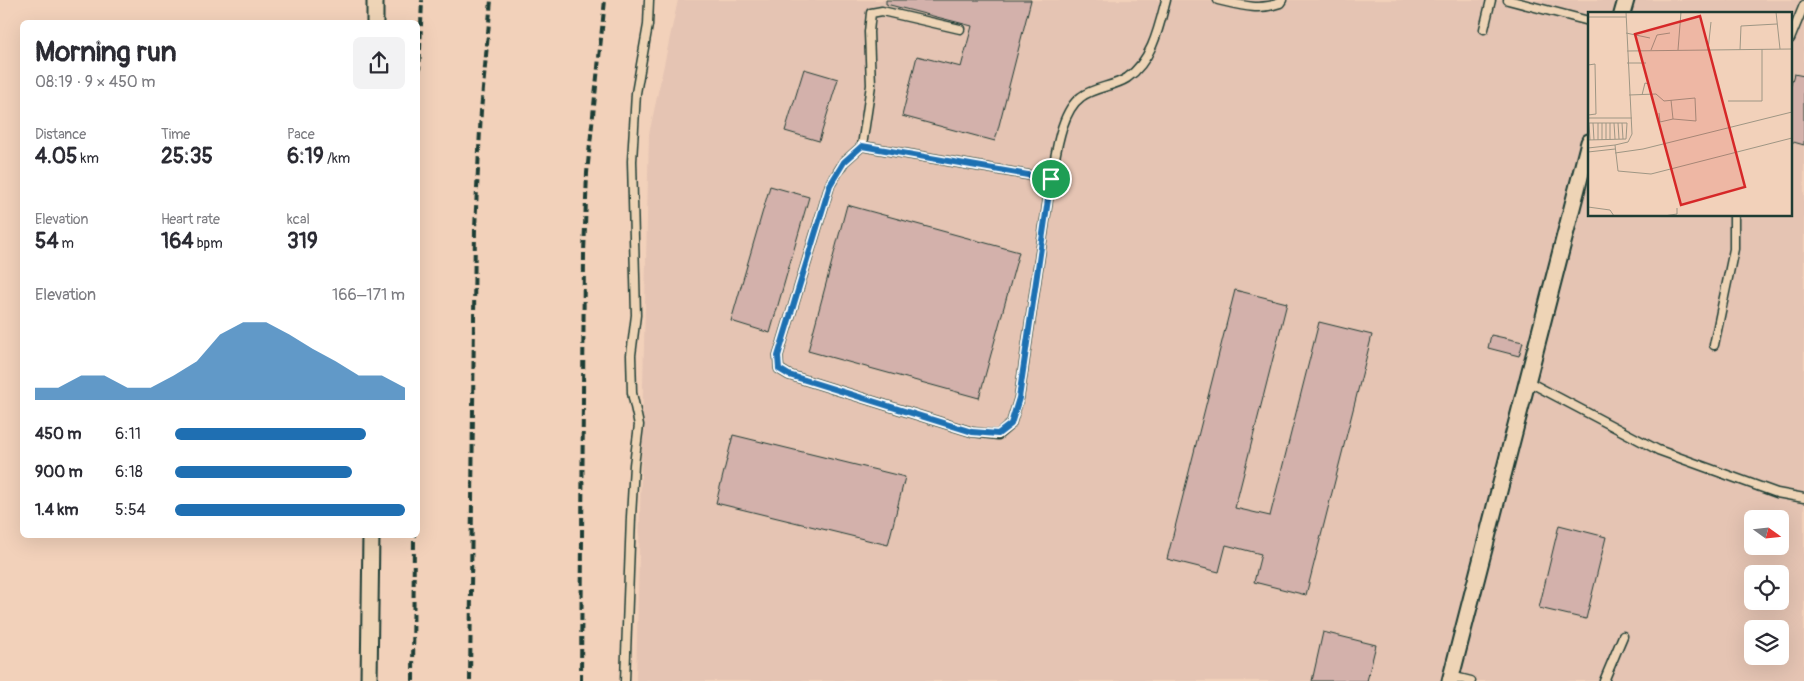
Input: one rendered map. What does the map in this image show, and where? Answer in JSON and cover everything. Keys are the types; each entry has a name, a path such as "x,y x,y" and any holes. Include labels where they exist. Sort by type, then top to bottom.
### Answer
{"street":[{"path":"375,0 375,20"},
{"path":"1450,679 1588,146"},
{"path":"370,681 371,538"}],"lane":[{"path":"625,681 634,465 640,425 632,393 631,355 636,315 632,161 636,93 648,25 648,0"},
{"path":"960,29 882,11 871,13 869,32 871,85 862,146 844,162 830,185 778,356 779,369 789,375 972,432 998,434 1011,424 1019,398 1051,179 1057,147 1068,113 1080,97 1127,78 1138,66 1152,47 1166,0"},
{"path":"1218,0 1248,8 1267,8 1280,3 1282,0"},
{"path":"1484,29 1492,0"},
{"path":"1508,0 1588,21"},
{"path":"1792,33 1804,5"},
{"path":"862,146 1051,179"},
{"path":"1714,345 1734,249 1734,216"},
{"path":"1527,381 1658,450 1777,493 1804,498"},
{"path":"1604,681 1623,636"},
{"path":"1450,679 1471,681"}],"shaded area":[{"path":"678,0 1804,0 1804,681 636,681 649,134"}],"building":[{"path":"886,0 1031,0 995,141 902,116 917,56 961,67 972,26 886,4"},
{"path":"804,69 838,79 819,141 785,131"},
{"path":"1794,74 1804,76 1804,145 1792,142 1792,81"},
{"path":"770,186 809,197 770,333 731,321"},
{"path":"847,205 1019,252 979,398 808,351"},
{"path":"1235,290 1287,303 1235,508 1270,516 1319,322 1372,335 1306,595 1254,582 1261,554 1226,545 1219,572 1167,559"},
{"path":"1491,335 1523,342 1519,356 1488,348"},
{"path":"733,435 905,477 888,545 716,503"},
{"path":"1559,525 1606,537 1586,619 1539,608"},
{"path":"1323,632 1376,645 1367,681 1312,681"}],"railway":[{"path":"420,49 422,0"},
{"path":"470,681 475,228 481,111 491,0"},
{"path":"581,681 584,253 587,173 605,0"},
{"path":"413,681 414,538"}],"route":[{"path":"862,146 1051,179 1019,398 1011,424 998,434 972,432 789,375 779,369 778,356 830,185 844,162 862,146"}]}
